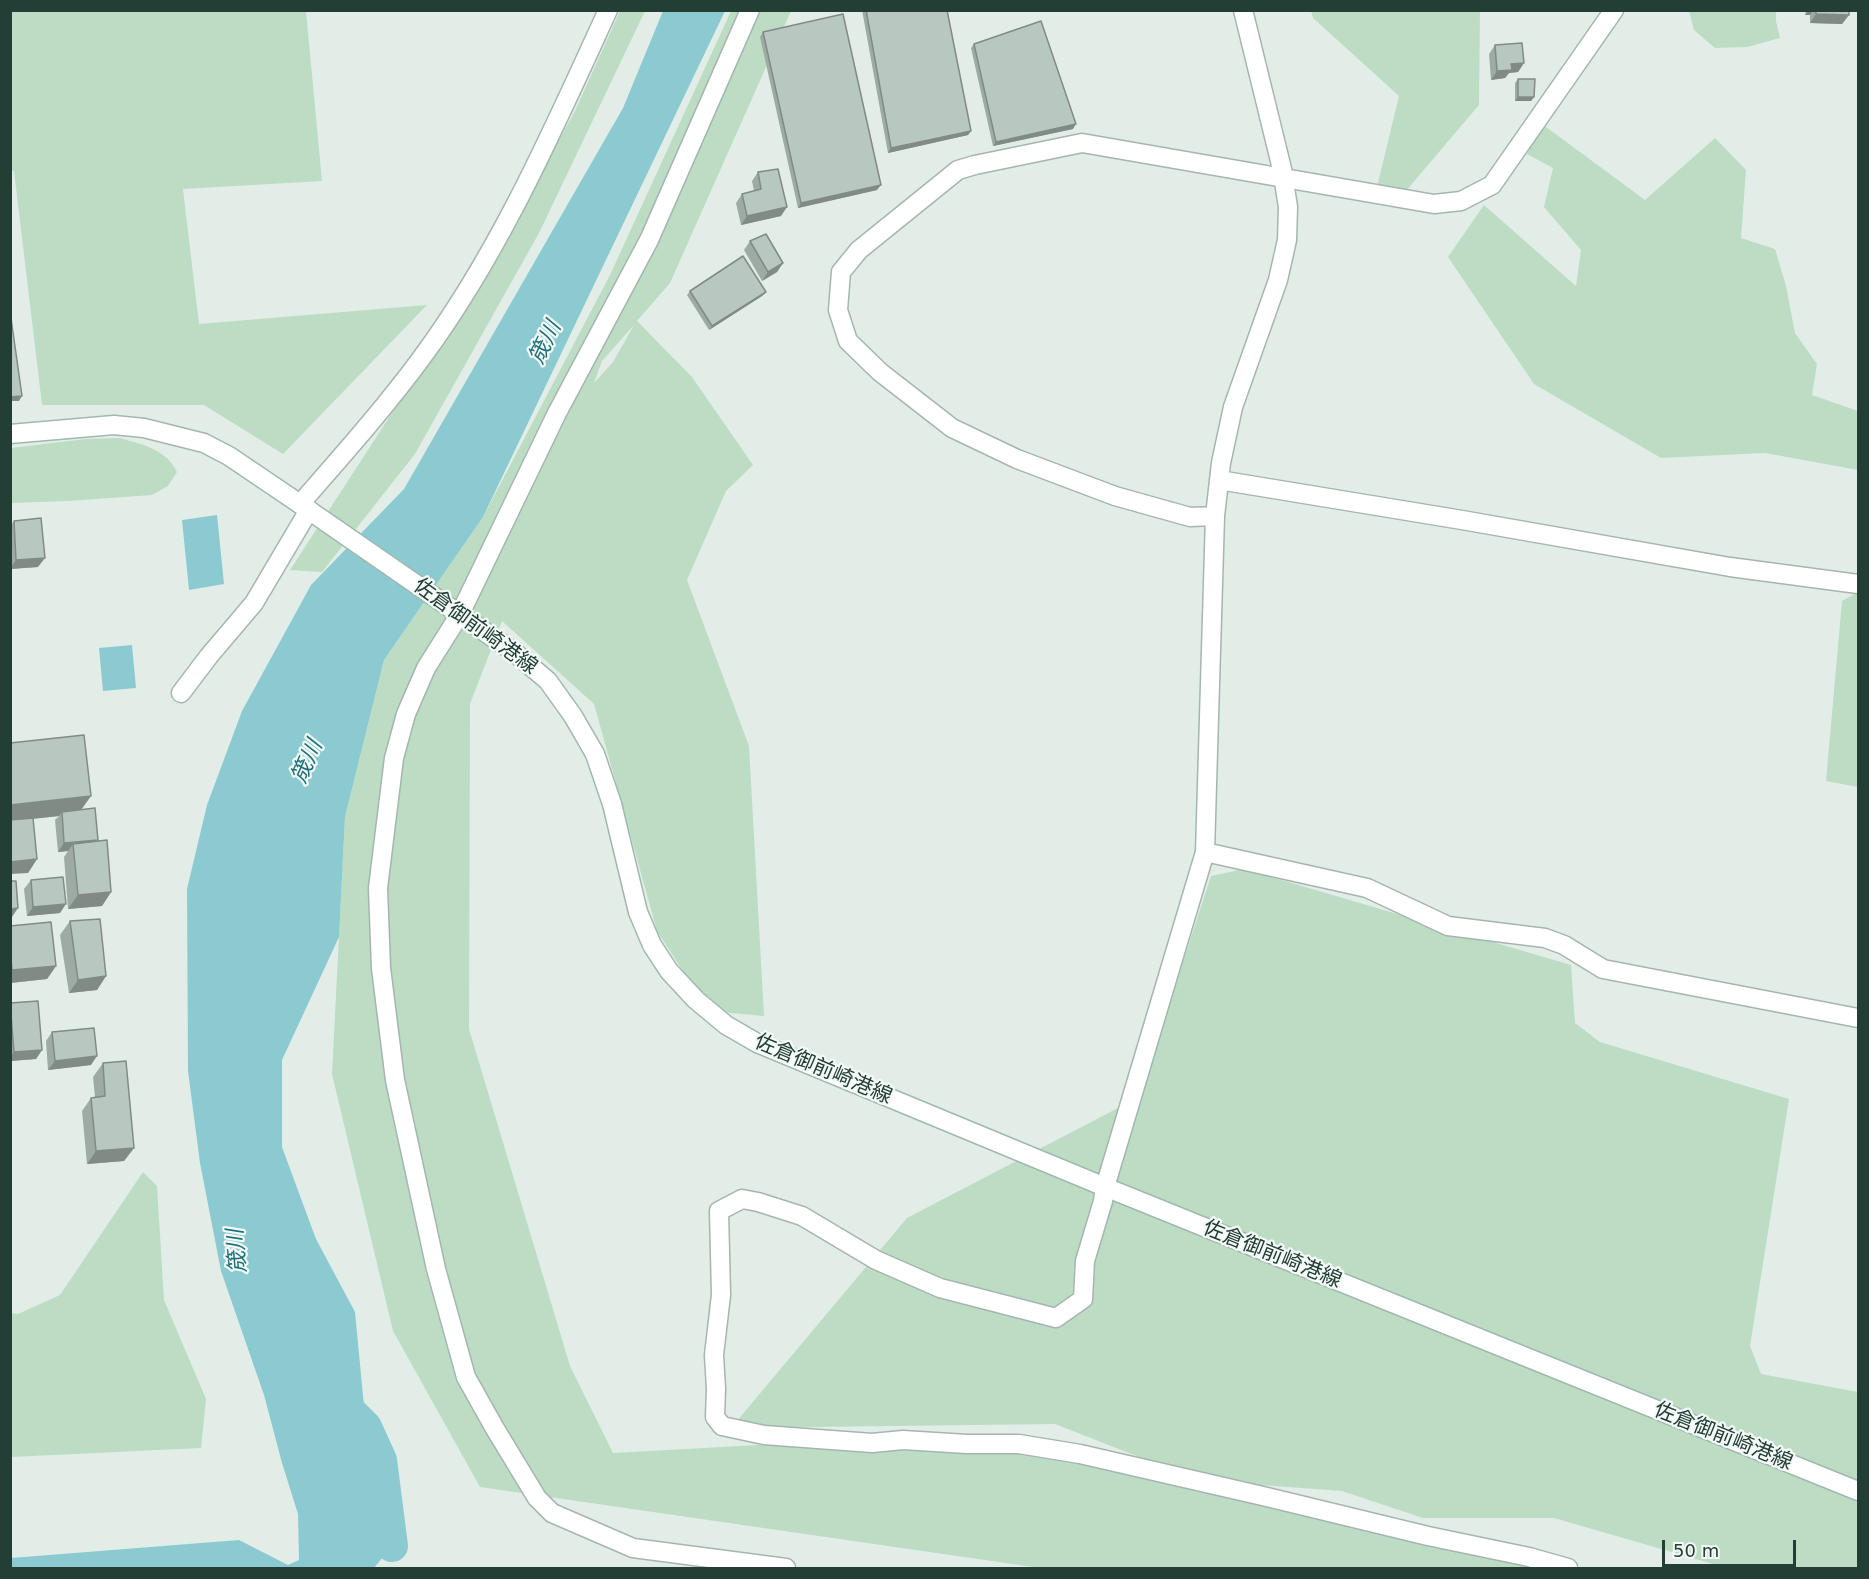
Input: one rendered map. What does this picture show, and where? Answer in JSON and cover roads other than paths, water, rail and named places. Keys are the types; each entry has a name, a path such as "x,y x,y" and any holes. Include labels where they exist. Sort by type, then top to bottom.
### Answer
{"street":[{"path":"181,693 254,603 305,507 421,359 472,282 548,138 608,10"},
{"path":"750,10 649,240 426,668 406,714 394,758 378,888 381,968 395,1080 436,1269 465,1377 494,1427 537,1498 552,1513 633,1548 786,1569"},
{"path":"1243,10 1284,179 1288,207 1287,240 1278,280 1233,407 1221,463 1215,516 1205,852 1105,1187 1085,1261 1083,1299 1056,1318 940,1288 876,1260 802,1216 742,1199 719,1211 721,1295 714,1355 715,1417 722,1426 764,1435 872,1443 903,1440 1019,1444 1070,1452 1257,1494 1428,1536 1520,1555 1568,1569"},
{"path":"1215,516 1190,517 1115,496 1017,459 952,428 880,372 848,340 838,310 841,272 859,250 958,170 1082,143 1434,204 1461,201 1492,185 1614,10"},
{"name":"佐倉御前崎港線","path":"10,434 114,425 144,428 204,443 229,456 305,507 514,652 548,681 573,716 595,754 612,804 638,912 652,945 669,971 696,1000 726,1025 757,1043 1105,1187 1858,1491"},
{"path":"1219,480 1730,567 1858,584"},
{"path":"1205,852 1367,888 1448,926 1545,938 1564,945 1603,969 1858,1018"}],"water":[{"path":"663,11 725,11 483,517 384,660 345,817 339,937 282,1060 282,1147 316,1239 355,1312 366,1427 381,1460 392,1546 374,1568 11,1568 11,1558 239,1540 288,1565 299,1560 298,1514 264,1395 221,1271 200,1163 188,1071 187,889 207,805 242,711 311,585 404,489 623,108"},
{"path":"217,515 224,584 189,590 182,520"},
{"path":"132,645 136,688 103,691 99,648"}],"waterway":[{"name":"筬川","path":"335,1396 366,1427 381,1460 392,1546"}]}
